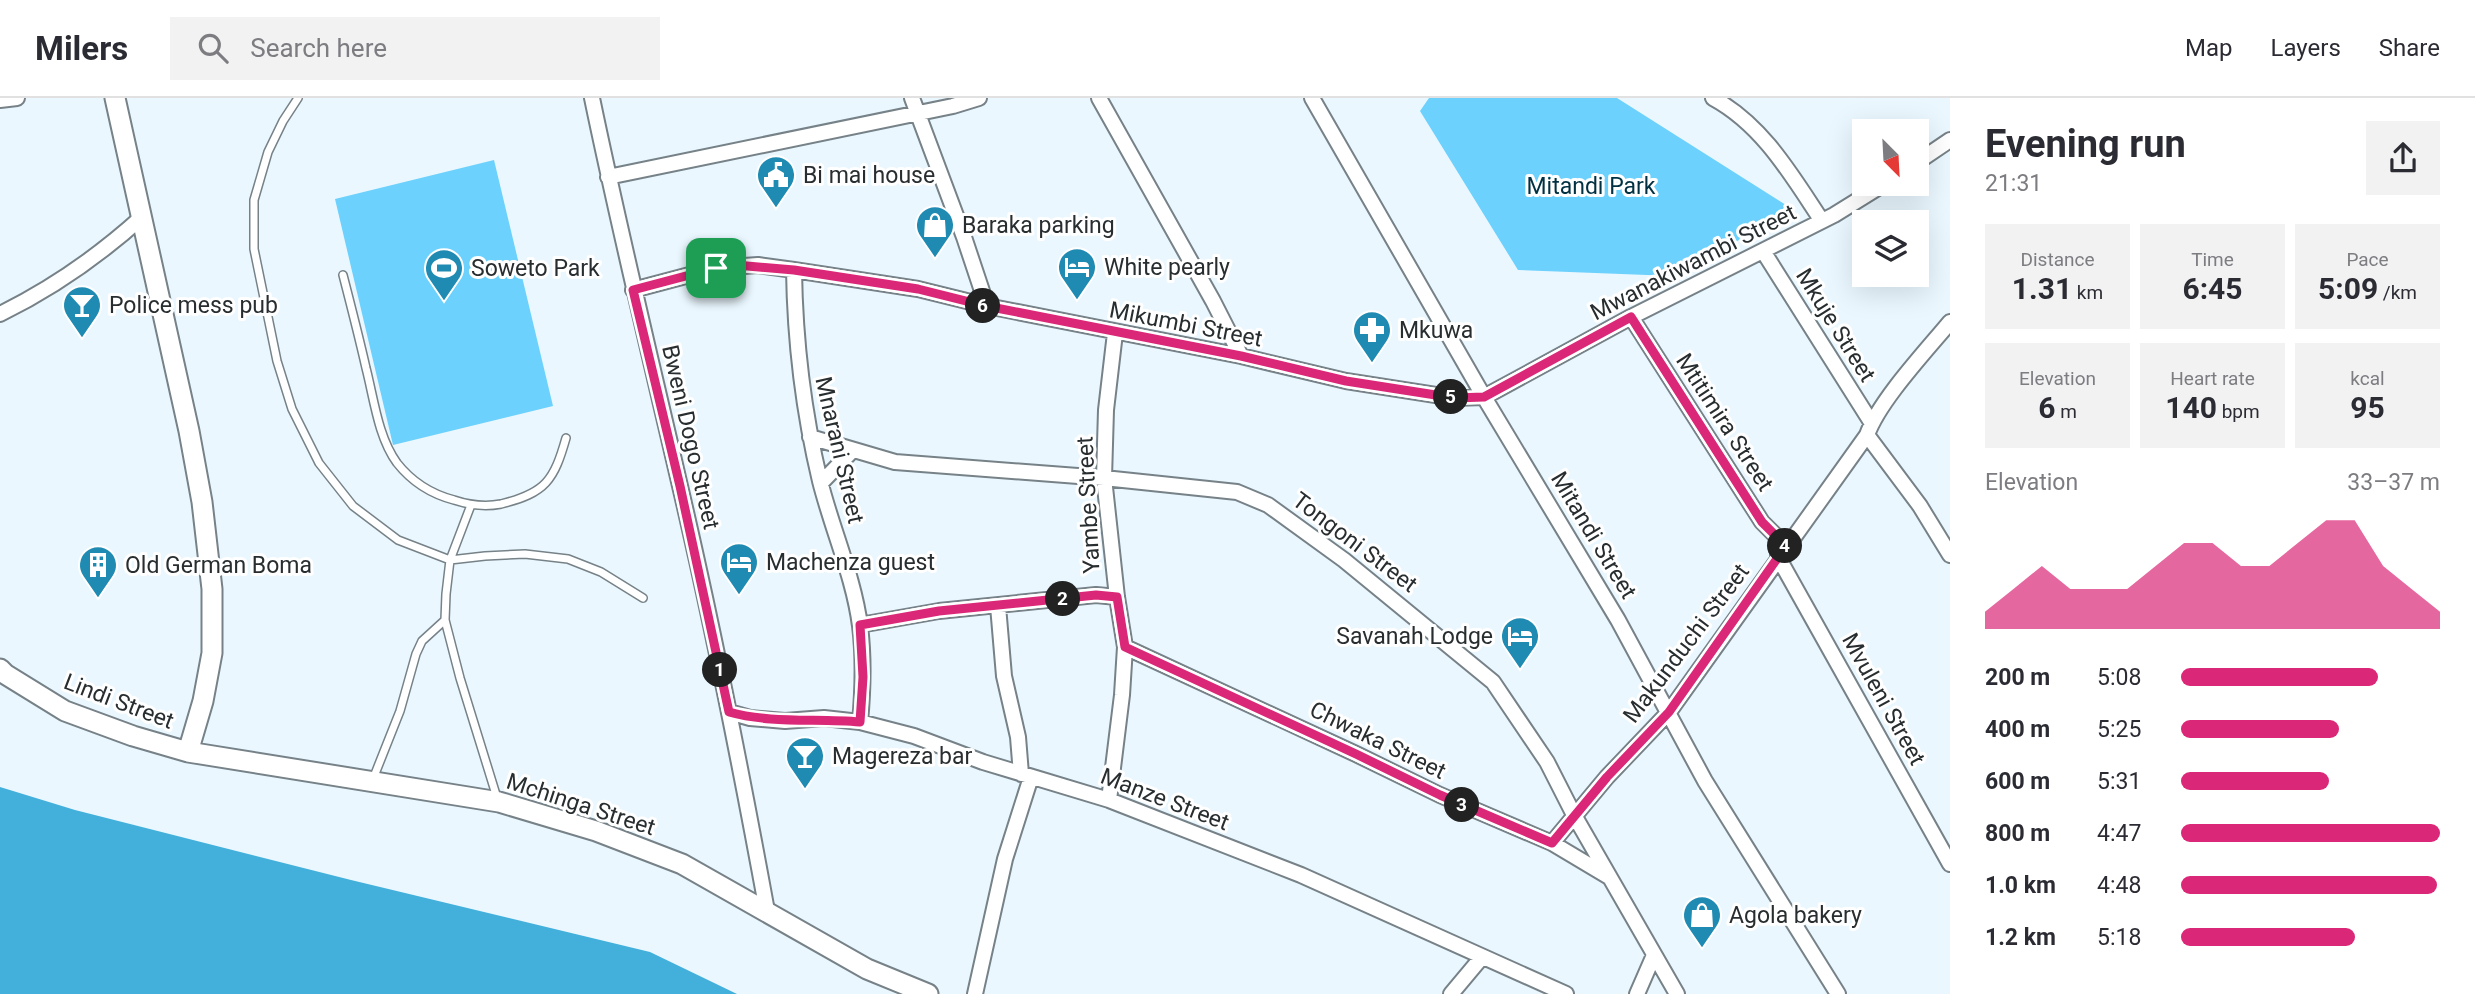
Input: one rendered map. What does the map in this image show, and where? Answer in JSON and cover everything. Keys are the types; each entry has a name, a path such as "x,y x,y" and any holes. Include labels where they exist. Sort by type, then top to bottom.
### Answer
{"main road":[{"path":"115,98 189,431 202,502 212,589 212,653 203,701 188,752"},
{"name":"Lindi Street","path":"0,668 5,674 65,711 133,736 188,752"},
{"name":"Mchinga Street","path":"188,752 499,802 596,831 682,864 867,969 928,994"}],"street":[{"path":"0,100 17,98"},
{"name":"Bweni Dogo Street","path":"593,98 633,290 680,486 729,712 767,911"},
{"path":"608,177 915,105 979,98"},
{"path":"1100,98 1241,356"},
{"name":"Mitandi Street","path":"1312,98 1484,397 1585,562 1728,818 1838,994"},
{"path":"1713,98 1751,127 1775,151 1822,221"},
{"path":"915,105 964,237 986,306"},
{"path":"1929,154 1950,140"},
{"name":"Mwanakiwambi Street","path":"1484,397 1631,317 1822,221 1864,196"},
{"path":"0,314 65,278 108,248 143,216"},
{"name":"Mkuje Street","path":"1763,251 1869,429 1950,555"},
{"name":"Mikumbi Street","path":"633,290 716,268 758,265 918,289 1115,333 1241,356 1346,381 1455,398 1484,397"},
{"name":"Mnarani Street","path":"794,270 795,330 800,382 810,437 860,625 863,677 860,722"},
{"name":"Mtitimira Street","path":"1631,317 1782,552"},
{"name":"Makunduchi Street","path":"1552,843 1574,815 1669,712 1916,362 1950,322"},
{"name":"Yambe Street","path":"1109,800 1125,647 1104,478 1107,410 1115,333"},
{"name":"Tongoni Street","path":"810,437 895,461 1237,492 1268,505 1408,611 1493,682 1547,762 1574,815 1676,994"},
{"path":"821,483 853,450"},
{"name":"Mvuleni Street","path":"1782,552 1950,863"},
{"path":"860,625 939,611 1096,595 1117,597"},
{"path":"975,994 1026,775 1004,676 998,606"},
{"name":"Chwaka Street","path":"1125,647 1440,795 1552,843 1610,877"},
{"name":"Manze Street","path":"729,712 750,718 773,720 824,718 860,722 914,736 957,753 1109,800 1301,875 1566,994"},
{"path":"1637,994 1654,955"},
{"path":"1451,994 1482,957"}],"lane":[{"path":"298,98 268,152 254,200 254,249 277,361 292,409 319,463 353,506 398,540 450,560 525,554 568,559 601,572 643,598"},
{"path":"343,275 380,427 396,462 416,484 442,497 471,505 495,505 534,492 550,480 558,467 566,438"},
{"path":"471,505 450,560 445,620 460,678 499,802"},
{"path":"372,781 400,711 416,654 422,641 445,620"}],"green space":[{"name":"Mitandi Park","path":"1429,98 1617,98 1794,210 1673,276 1518,270 1420,111"},
{"name":"Soweto Park","path":"494,160 553,406 393,445 335,199"}],"shaded area":[{"path":"0,787 75,810 650,952 737,994 0,994"}],"place":[{"name":"Bi mai house","path":"776,209"},
{"name":"Baraka parking","path":"935,259"},
{"name":"White pearly","path":"1077,301"},
{"name":"Soweto Park","path":"444,302"},
{"name":"Police mess pub","path":"82,339"},
{"name":"Mkuwa","path":"1372,364"},
{"name":"Machenza guest","path":"739,596"},
{"name":"Old German Boma","path":"98,599"},
{"name":"Savanah Lodge","path":"1520,670"},
{"name":"Magereza bar","path":"805,790"},
{"name":"Agola bakery","path":"1702,949"}],"route":[{"path":"758,265 918,289 1115,333 1241,356 1346,381 1455,398 1484,397 1631,317 1762,522 1786,546 1669,712 1607,777 1552,843 1440,795 1125,647 1117,597 1096,595 939,611 860,625 863,677 860,722 824,718 785,721 750,718 729,712 680,486 633,290 716,268 758,265"}]}
